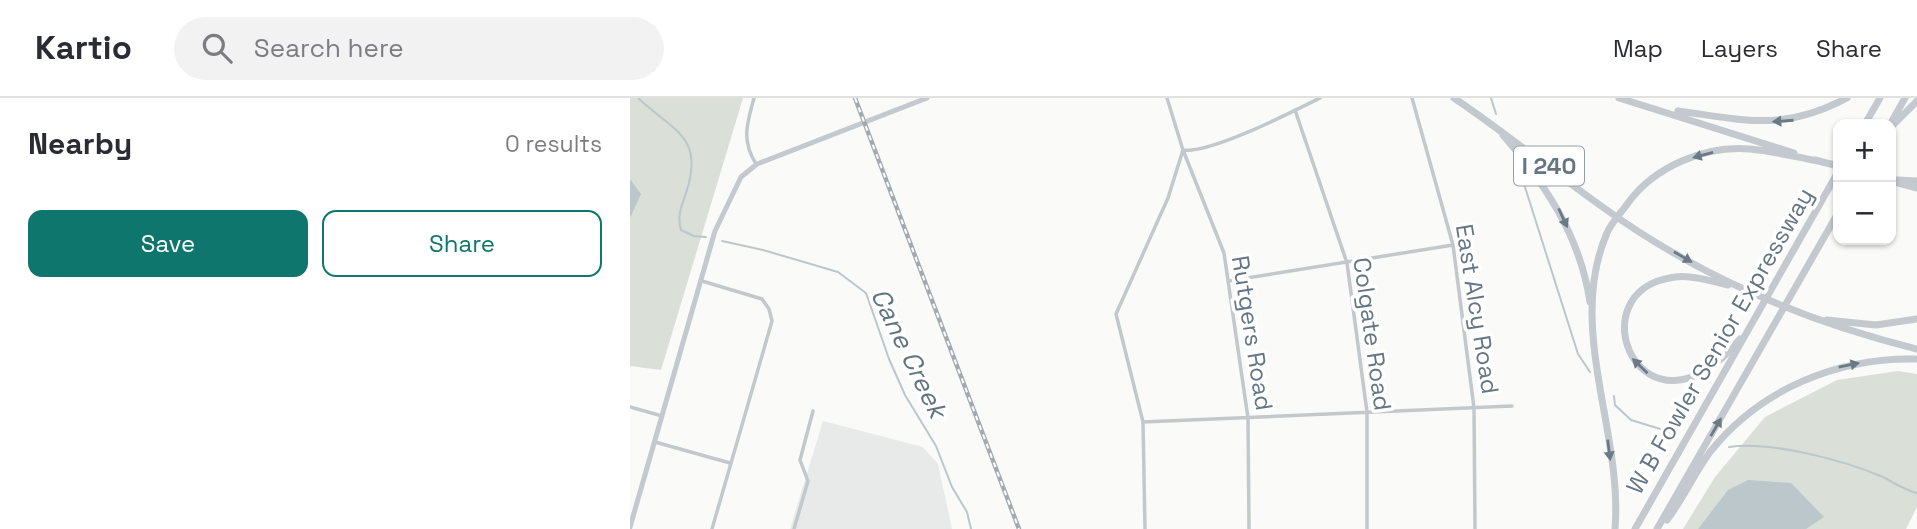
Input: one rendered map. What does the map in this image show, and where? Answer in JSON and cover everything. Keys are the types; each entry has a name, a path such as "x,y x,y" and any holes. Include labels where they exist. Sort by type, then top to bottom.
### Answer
{"highway":[{"name":"I 240","path":"1454,98 1631,227 1735,287 1809,318"},
{"path":"1619,98 1833,165"},
{"path":"1657,109 1765,122 1796,120 1847,98"},
{"path":"1869,119 1880,98"},
{"path":"1894,119 1905,98"},
{"path":"1896,120 1917,101"},
{"path":"1493,124 1535,172 1561,212 1578,253 1594,333 1613,478 1615,529"},
{"path":"1594,333 1593,287 1608,230 1632,197 1658,174 1696,156 1717,151 1748,149 1821,161"},
{"path":"1896,180 1917,181"},
{"name":"W B Fowler Senior Expressway","path":"1635,529 1833,181"},
{"path":"1896,182 1917,188"},
{"name":"W B Fowler Senior Expressway","path":"1659,529 1833,222"},
{"path":"1735,287 1677,277 1658,281 1641,291 1629,305 1623,322 1631,357 1644,372 1663,380 1688,381 1706,372 1728,353 1753,323"},
{"path":"1809,318 1876,325 1917,319"},
{"path":"1809,318 1917,349"},
{"path":"1659,529 1712,450 1739,422 1767,400 1803,379 1839,367 1887,358 1917,359"}],"main road":[{"path":"630,527 715,231 741,177 756,164 927,98"}],"street":[{"path":"754,98 744,135 747,149 756,164"},
{"name":"Rutgers Road","path":"1167,98 1183,150 1224,253 1248,418 1249,529"},
{"path":"1145,529 1143,422 1116,314 1168,198 1183,150 1195,152 1320,98"},
{"name":"East Alcy Road","path":"1412,98 1453,244 1475,408 1475,529"},
{"name":"Colgate Road","path":"1295,110 1347,262 1367,412 1367,529"},
{"path":"1228,281 1453,244"},
{"path":"702,281 762,299 769,309 772,321 712,529"},
{"path":"1143,422 1513,406"},
{"path":"630,407 663,416"},
{"path":"794,529 808,481 800,460 813,411"},
{"path":"655,442 730,463"}],"shaded area":[{"path":"630,98 743,98 661,370 630,366"},
{"path":"630,179 641,194 630,218"},
{"path":"1898,371 1917,374 1917,507 1906,529 1683,529 1715,477 1765,417 1837,380"},
{"path":"823,421 923,447 938,464 952,529 790,529"},
{"path":"1748,480 1791,483 1824,517 1806,529 1698,529 1728,490"}],"waterway":[{"name":"Cane Creek","path":"638,98 674,128 688,147 691,174 679,220 681,230 694,236 706,237"},
{"path":"1491,98 1496,114"},
{"path":"1517,162 1578,354 1590,372"},
{"name":"Cane Creek","path":"722,241 838,272 866,293 905,395 936,446 952,487 967,512 971,529"},
{"path":"1614,396 1615,405 1631,420 1670,432"},
{"path":"1729,447 1786,449 1828,458 1883,477 1917,493"}],"railway":[{"path":"855,98 1019,529"}]}
